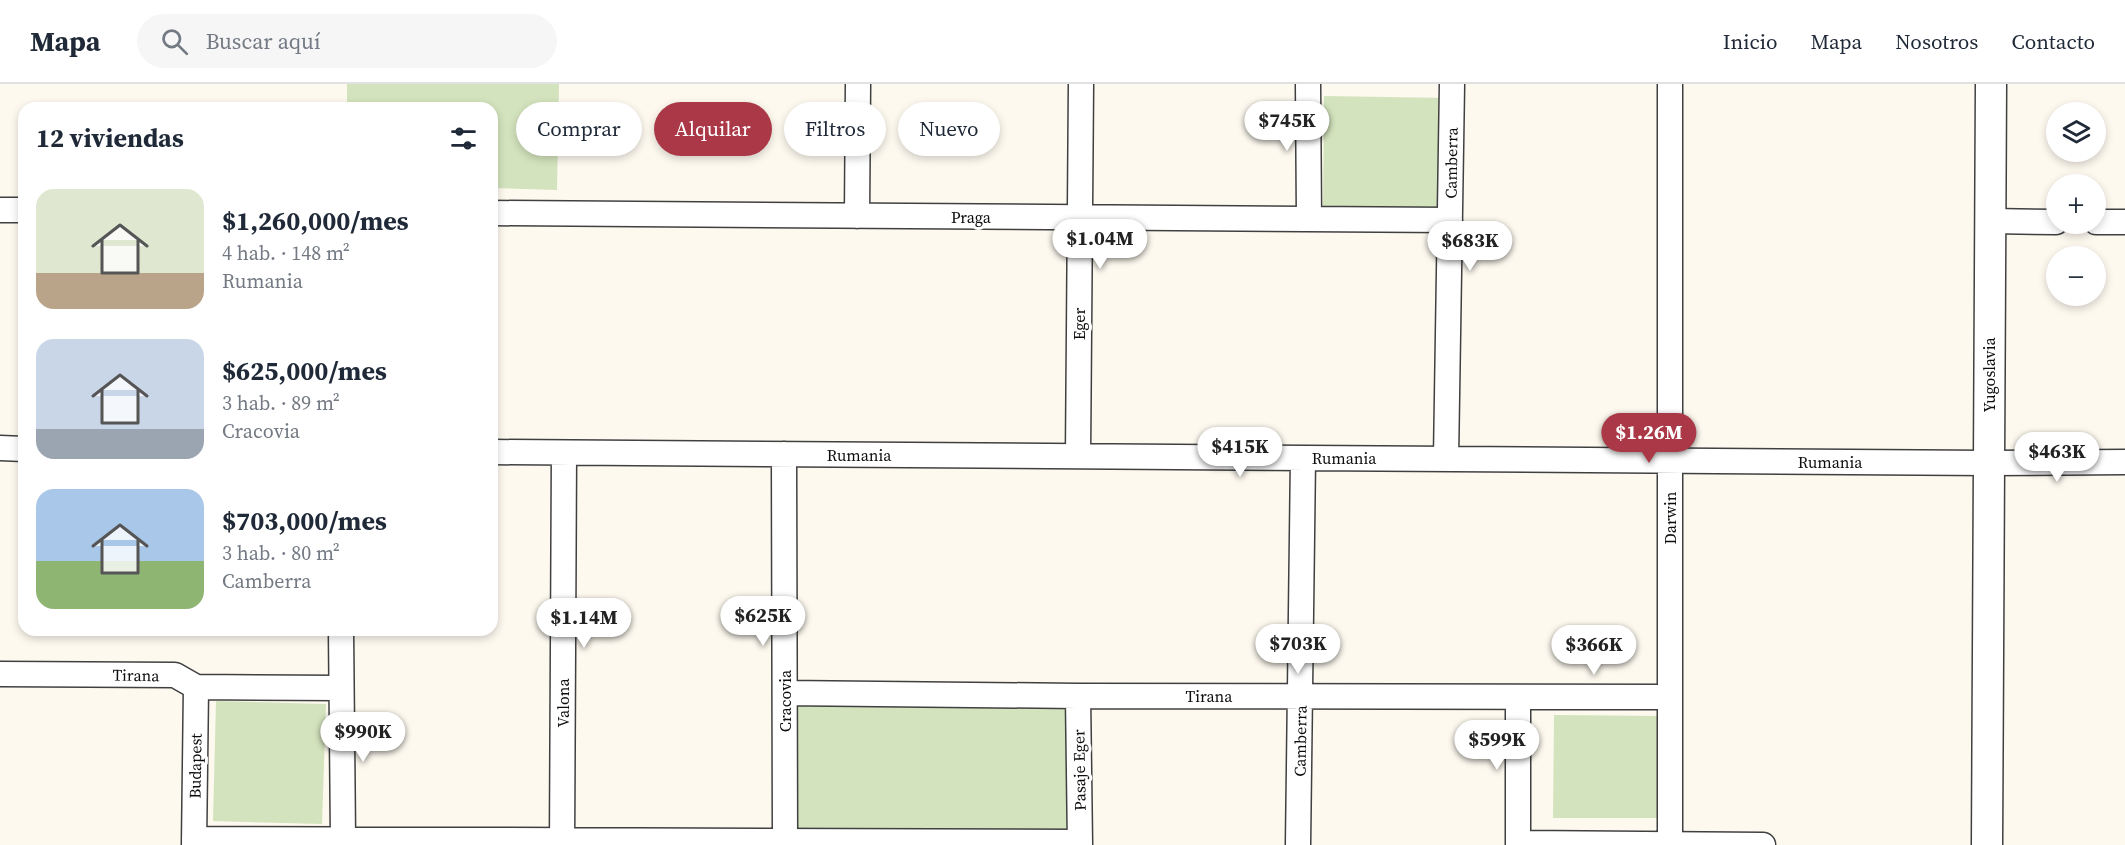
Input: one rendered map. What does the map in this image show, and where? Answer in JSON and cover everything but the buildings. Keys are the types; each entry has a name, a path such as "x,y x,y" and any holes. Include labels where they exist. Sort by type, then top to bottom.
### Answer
{"street":[{"path":"857,216 858,84"},
{"name":"Eger","path":"1078,456 1081,84"},
{"path":"1308,84 1309,219"},
{"name":"Camberra","path":"1446,459 1452,84"},
{"name":"Darwin","path":"1670,84 1670,844"},
{"name":"Yugoslavia","path":"1986,845 1991,84"},
{"path":"0,210 18,210"},
{"name":"Praga","path":"498,213 1450,220"},
{"path":"1990,221 2046,222"},
{"path":"2106,222 2125,222"},
{"path":"0,448 18,448"},
{"name":"Rumania","path":"498,452 1989,463 2125,462"},
{"name":"Valona","path":"562,843 564,453"},
{"name":"Cracovia","path":"784,454 785,841"},
{"name":"Camberra","path":"1298,845 1303,458"},
{"path":"341,636 343,839"},
{"name":"Tirana","path":"0,674 175,675 196,687 340,688"},
{"name":"Budapest","path":"194,842 196,687"},
{"name":"Tirana","path":"785,693 1670,697"},
{"name":"Pasaje Eger","path":"1078,696 1080,844"},
{"path":"1518,697 1518,844 1764,845"},
{"path":"194,842 343,839 562,843 785,841 1080,844"}],"green space":[{"path":"347,84 559,84 559,102 516,102 516,156 558,156 557,190 498,188 498,102 347,102"},
{"path":"1324,96 1449,98 1448,209 1323,207"},
{"path":"216,701 326,704 322,824 213,821"},
{"path":"798,704 1068,708 1066,835 796,831"},
{"path":"1554,715 1660,716 1659,818 1553,818"}]}
